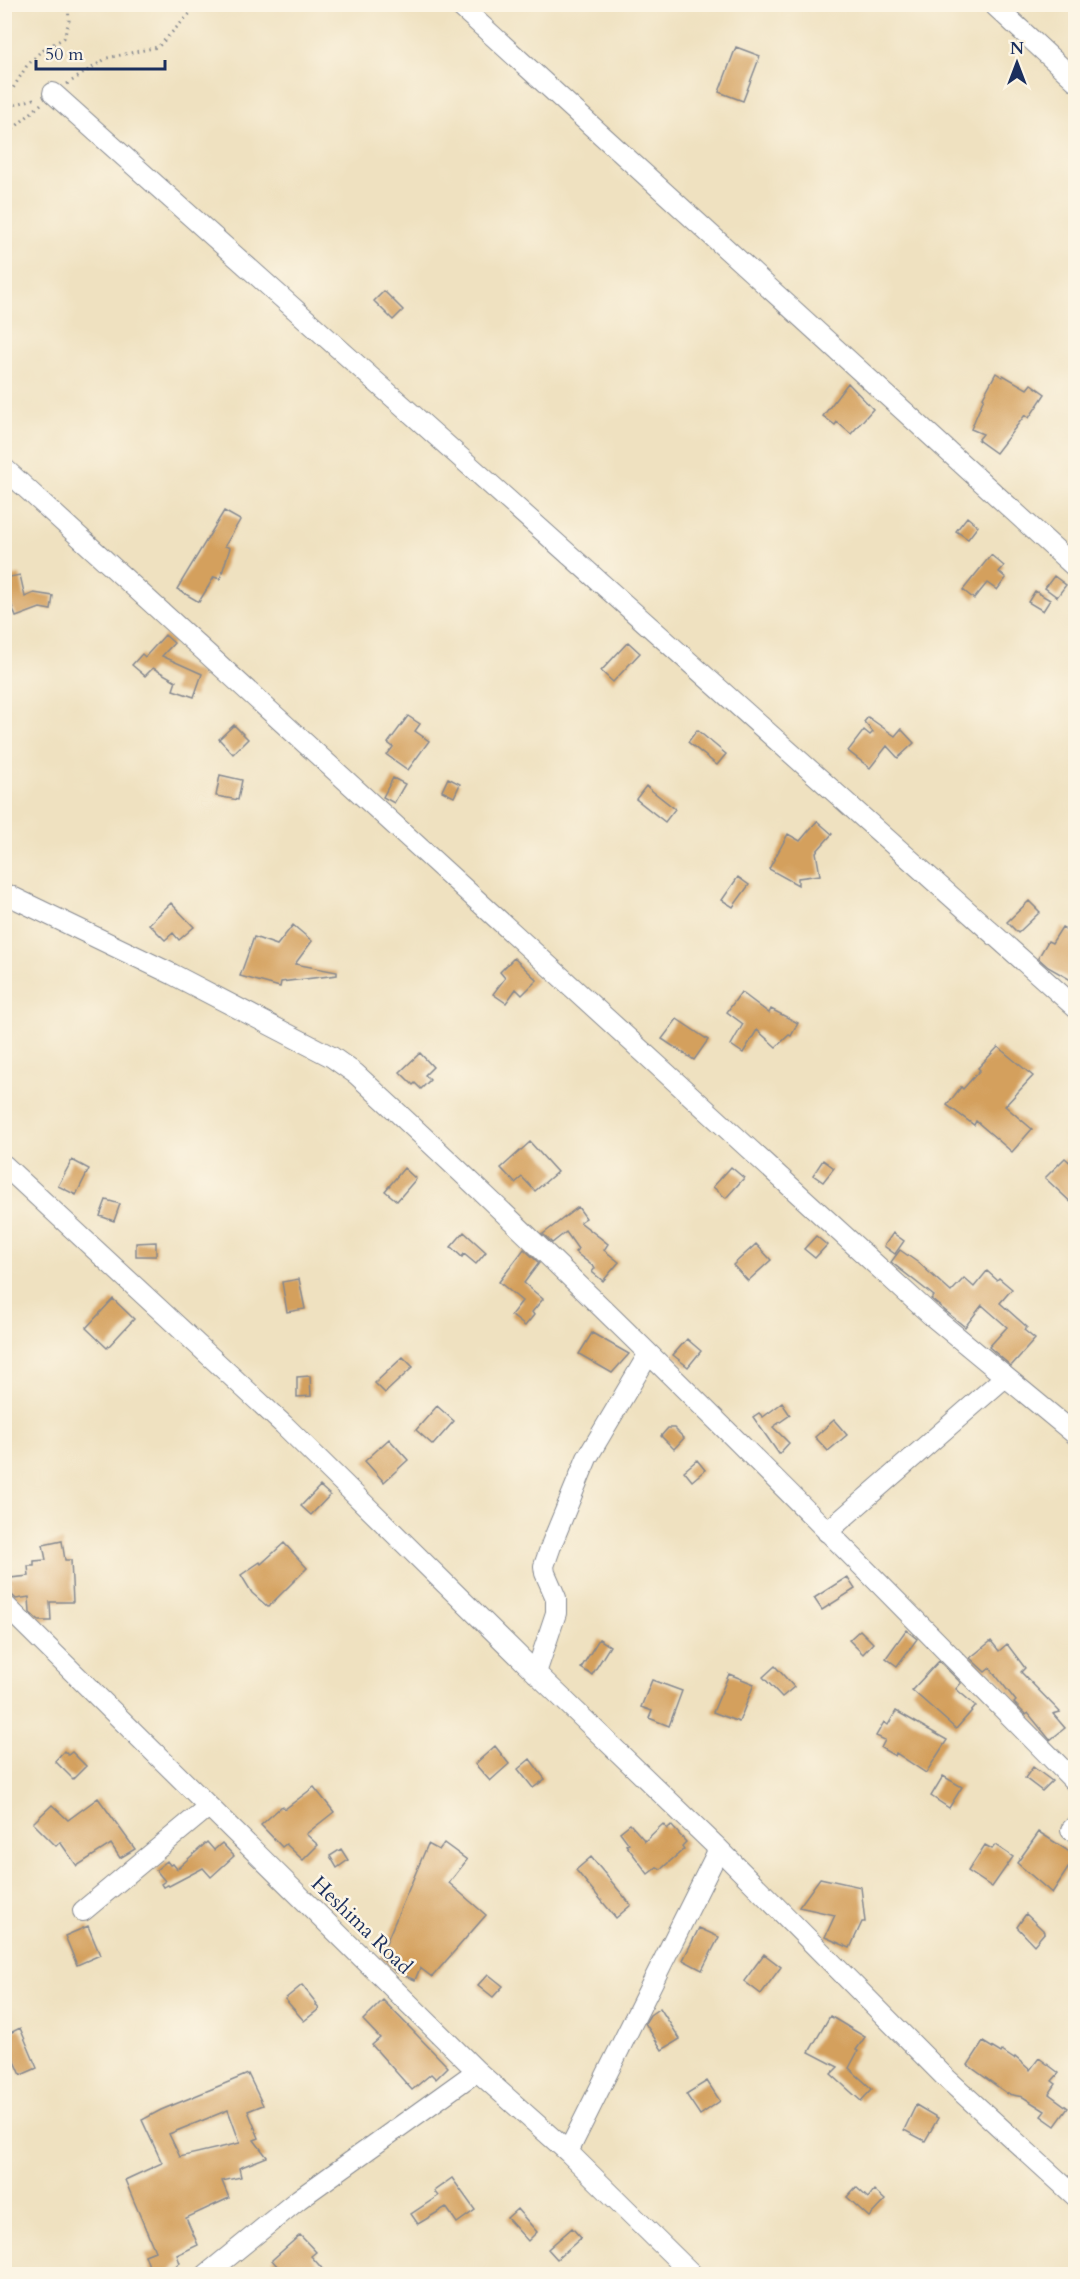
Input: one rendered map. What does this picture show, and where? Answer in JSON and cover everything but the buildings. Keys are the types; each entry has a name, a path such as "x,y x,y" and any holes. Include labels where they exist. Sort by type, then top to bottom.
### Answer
{"street":[{"path":"458,4 1076,568"},
{"path":"993,4 1076,81"},
{"path":"53,93 1076,1008"},
{"path":"4,468 932,1316 1076,1435"},
{"path":"4,892 172,974 332,1057 356,1074 533,1240 1076,1783"},
{"path":"4,1165 284,1425 719,1849 945,2077 1076,2197"},
{"path":"536,1673 556,1613 556,1598 544,1566 552,1543 587,1458 648,1355"},
{"path":"827,1532 1005,1377"},
{"name":"Heshima Road","path":"4,1604 207,1807 477,2071 568,2152 693,2274"},
{"path":"83,1911 207,1807"},
{"path":"568,2152 719,1849"},
{"path":"207,2274 299,2199 477,2071"}],"path":[{"path":"4,104 26,68 40,51 64,38 69,21 68,4"},
{"path":"4,137 53,93 107,58 158,47 199,4"},
{"path":"4,108 53,93"}]}
